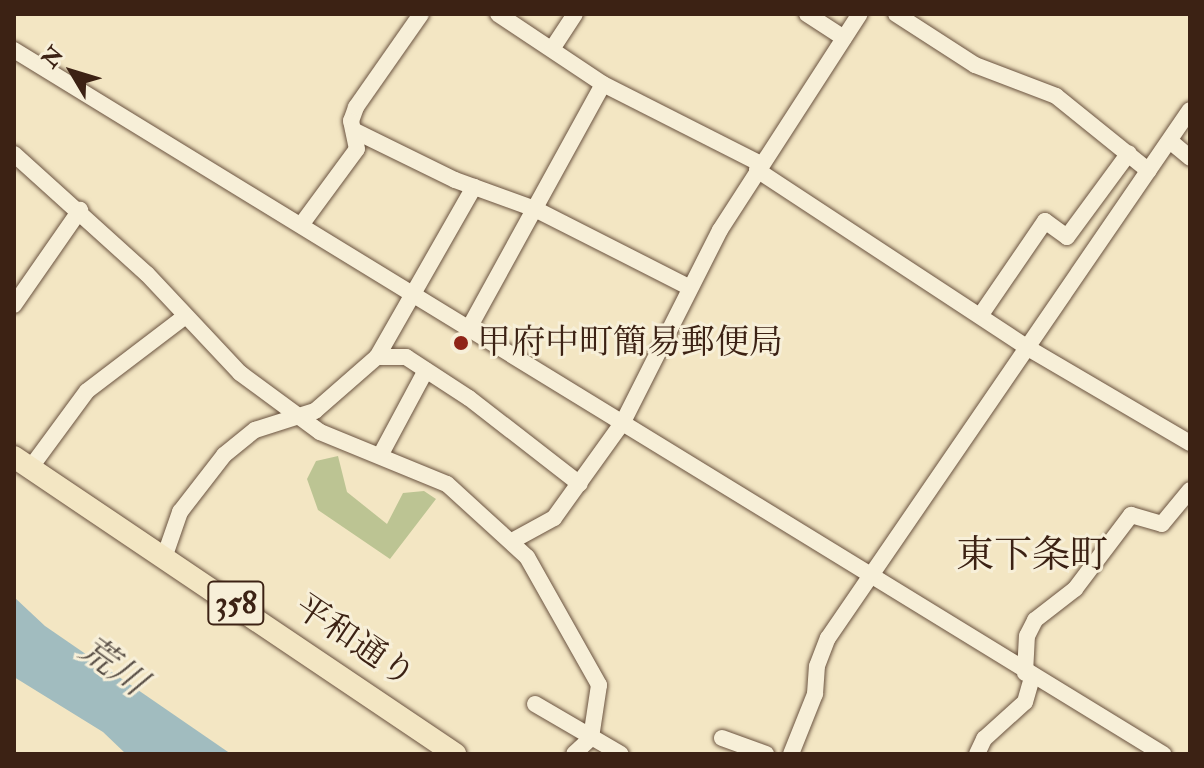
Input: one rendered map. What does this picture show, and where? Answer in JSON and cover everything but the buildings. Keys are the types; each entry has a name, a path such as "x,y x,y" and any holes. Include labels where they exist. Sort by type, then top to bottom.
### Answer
{"highway":[{"name":"平和通り","path":"22,462 165,555 455,754"}],"street":[{"path":"301,225 357,149 351,121 356,107 421,14"},
{"path":"498,14 603,84 759,167 1028,348 1190,443"},
{"path":"552,49 575,14"},
{"path":"807,14 844,38"},
{"path":"512,541 554,518 623,422 689,287 759,167 860,14"},
{"path":"896,14 975,65 1056,96 1149,171"},
{"path":"14,50 623,422 1028,675 1163,754"},
{"path":"469,328 603,84"},
{"path":"791,754 815,694 817,666 828,638 1190,110"},
{"path":"355,131 474,187 535,209 689,287"},
{"path":"1170,141 1190,158"},
{"path":"980,316 1045,221 1067,237 1129,153"},
{"path":"14,154 80,210 218,355 320,432 381,454 447,484 527,557 595,675 599,708 591,738 574,754"},
{"path":"165,555 180,512 224,455 255,430 295,413 315,411 377,357 474,187"},
{"path":"14,305 80,210"},
{"path":"22,462 87,391 184,317"},
{"path":"377,357 406,357 580,484"},
{"path":"381,454 426,370"},
{"path":"977,754 984,739 1025,702 1027,636 1035,620 1075,589 1131,515 1162,524 1190,490"},
{"path":"535,704 621,754"},
{"path":"722,738 766,754"}],"green space":[{"path":"338,456 347,492 387,524 403,493 424,491 436,499 390,559 318,510 307,479 316,461"}],"water":[{"path":"14,597 45,626 231,754 126,754 103,732 14,677"}],"place":[{"name":"甲府中町簡易郵便局","path":"461,343"}],"district":[{"name":"東下条町","path":"1032,556"}],"water label":[{"name":"荒川","path":"113,666"}]}
